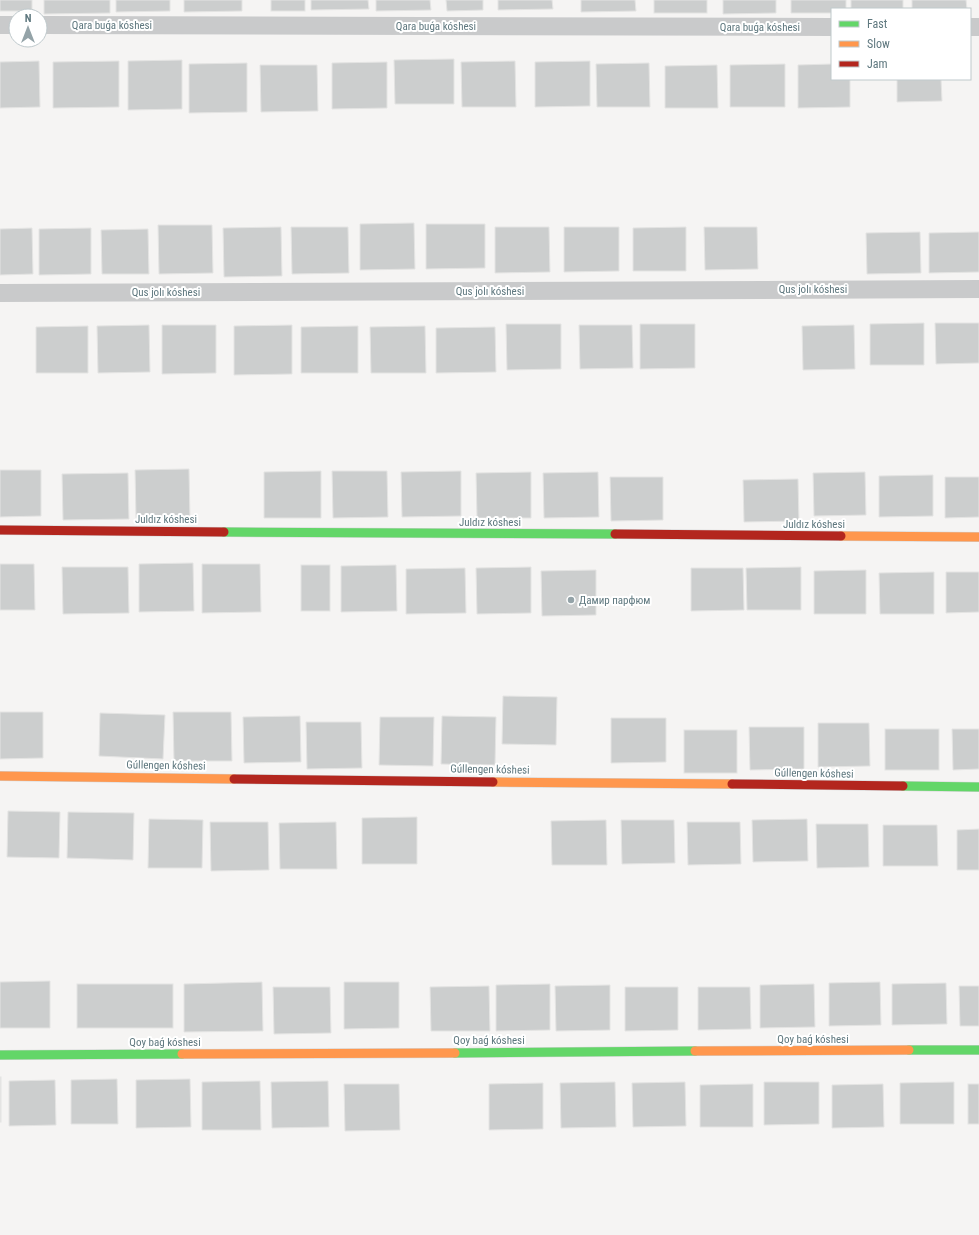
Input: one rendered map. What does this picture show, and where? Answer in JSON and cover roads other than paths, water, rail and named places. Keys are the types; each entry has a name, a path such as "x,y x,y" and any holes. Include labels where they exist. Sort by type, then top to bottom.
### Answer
{"street":[{"name":"Qara buǵa kóshesi","path":"48,25 831,27"},
{"name":"Qus jolı kóshesi","path":"0,293 979,289"},
{"name":"Juldız kóshesi","path":"0,530 979,537"},
{"name":"Gúllengen kóshesi","path":"0,776 979,787"},
{"name":"Qoy baǵ kóshesi","path":"0,1055 979,1050"}],"place":[{"name":"Дамир парфюм","path":"571,600"}]}
